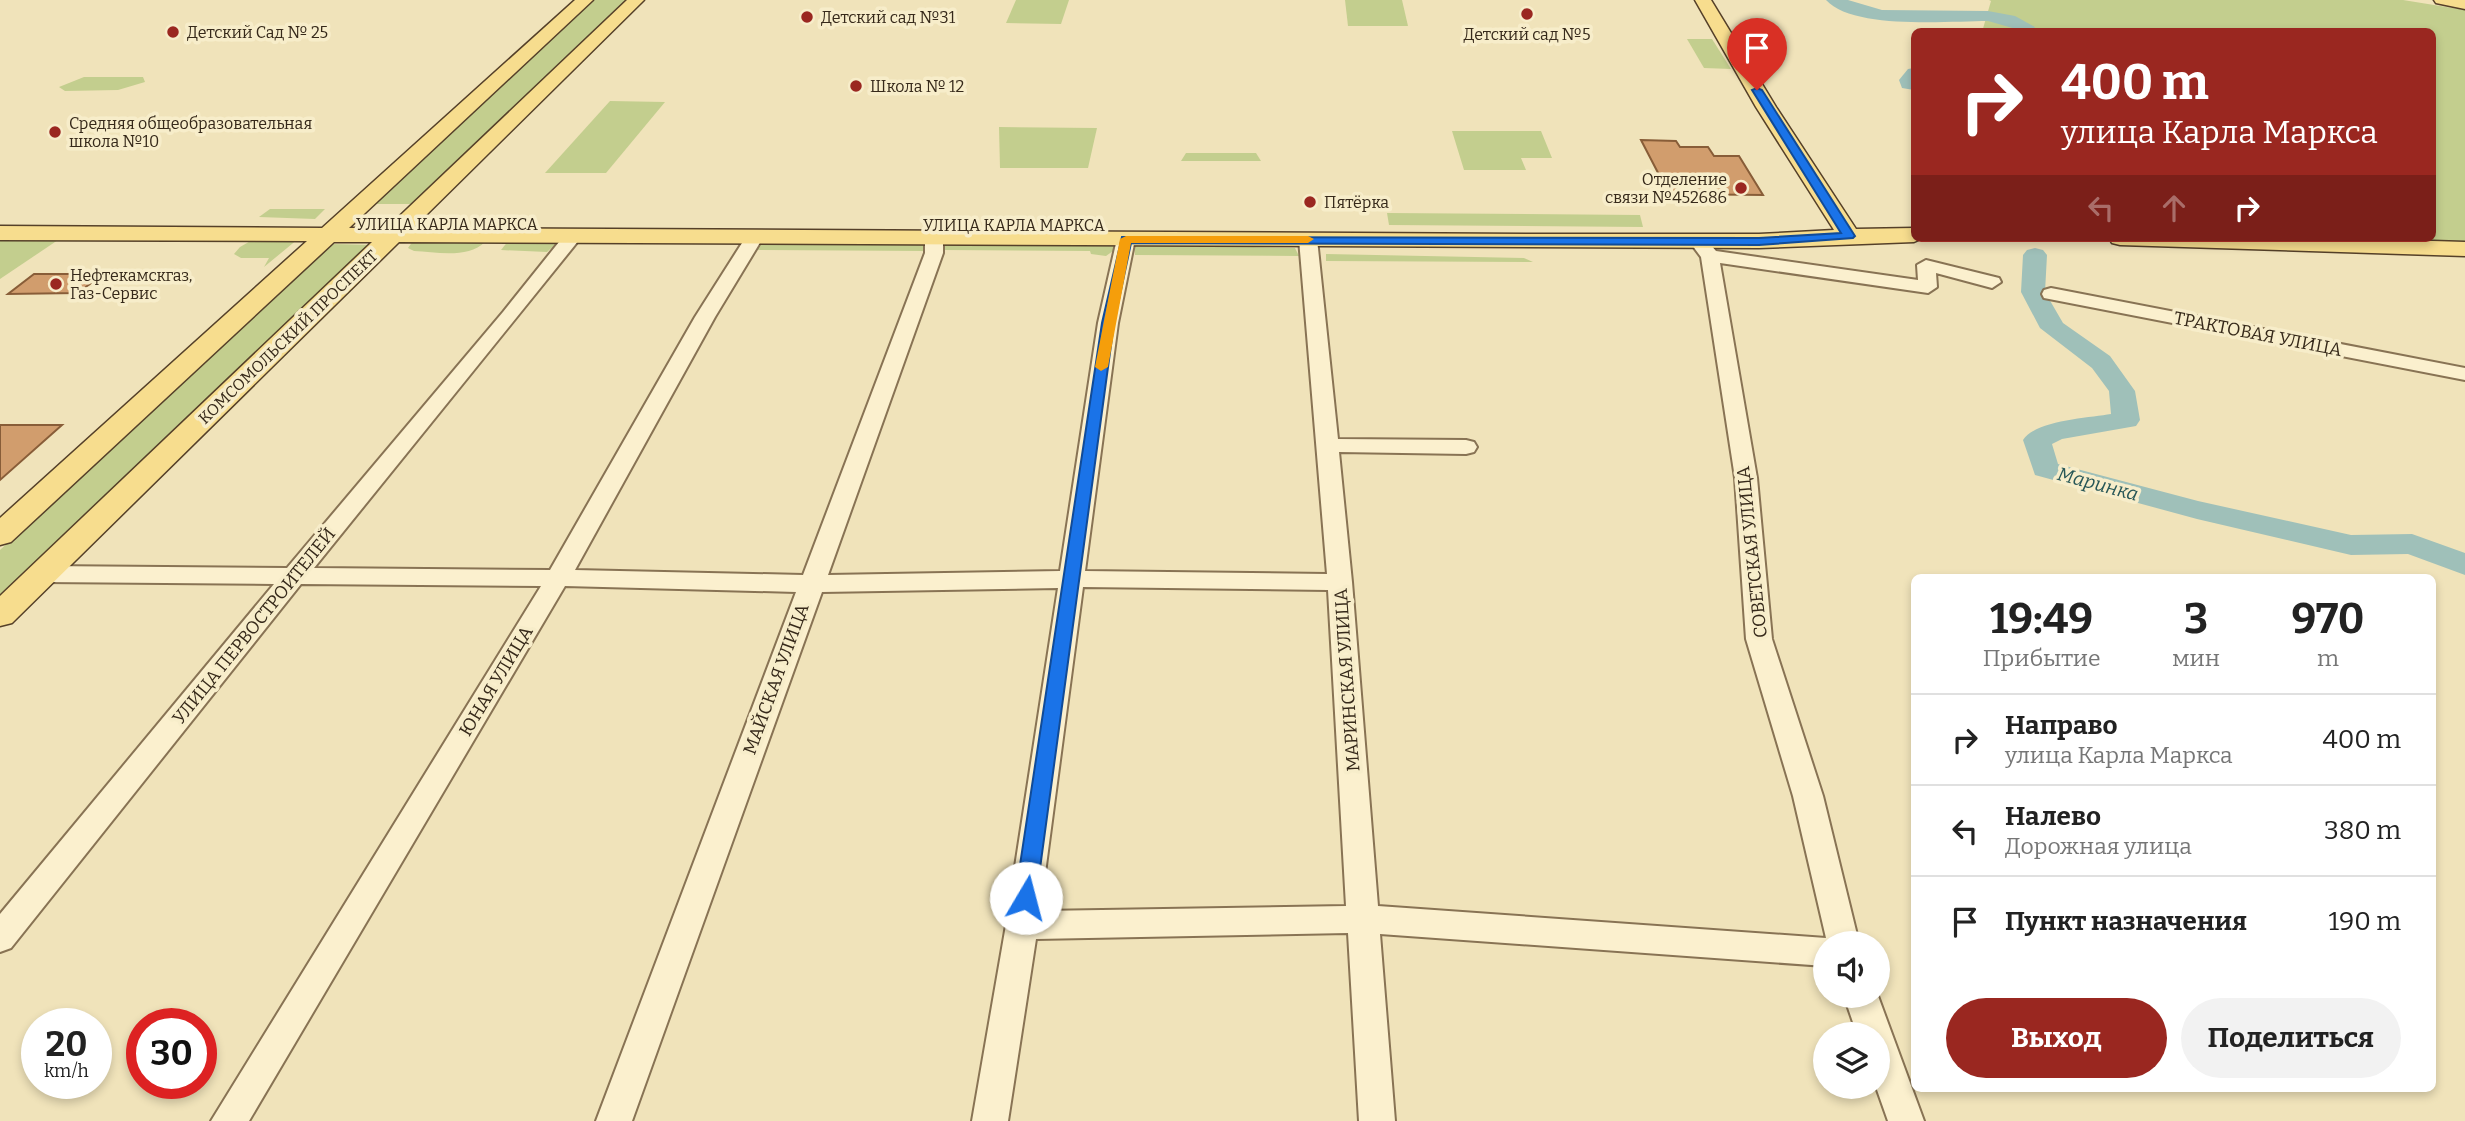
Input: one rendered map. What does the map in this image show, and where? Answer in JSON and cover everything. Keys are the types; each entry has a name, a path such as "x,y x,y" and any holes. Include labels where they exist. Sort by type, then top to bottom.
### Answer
{"main road":[{"path":"0,535 585,0"},
{"name":"КОМСОМОЛЬСКИЙ ПРОСПЕКТ","path":"0,615 636,0"},
{"path":"1703,0 1841,236 1911,235"},
{"path":"2442,0 2465,4"},
{"name":"УЛИЦА КАРЛА МАРКСА","path":"0,221 333,230"},
{"name":"УЛИЦА КАРЛА МАРКСА","path":"398,229 573,236 1126,239 1227,233 1308,239 1704,249 1759,241 1841,236"},
{"name":"УЛИЦА КАРЛА МАРКСА","path":"0,233 398,229 1227,233 1648,231 1841,236"},
{"path":"2245,242 2465,249"}],"street":[{"name":"УЛИЦА ПЕРВОСТРОИТЕЛЕЙ","path":"0,938 573,236"},
{"name":"ЮНАЯ УЛИЦА","path":"229,1121 558,578 705,317 755,236"},
{"name":"МАЙСКАЯ УЛИЦА","path":"614,1121 934,253 934,237"},
{"path":"990,1121 1022,925 1108,323 1126,239"},
{"name":"МАРИНСКАЯ УЛИЦА","path":"1308,239 1340,582 1377,1121"},
{"path":"1704,249 1928,287 1926,265 1992,282"},
{"name":"СОВЕТСКАЯ УЛИЦА","path":"1704,249 1746,478 1759,639 1808,796 1840,931"},
{"name":"ТРАКТОВАЯ УЛИЦА","path":"2051,294 2465,374"},
{"path":"1329,445 1466,447"},
{"path":"43,573 558,578 811,584 1070,579 1340,582"},
{"path":"1022,925 1362,919 1813,951"},
{"path":"1890,1077 1906,1121"}],"green space":[{"path":"594,0 627,0 419,204 371,204"},
{"path":"1016,0 1069,0 1061,24 1006,23"},
{"path":"1345,0 1402,0 1408,26 1348,26"},
{"path":"1989,0 2403,0 2465,10 2465,245 2305,242 2436,242 2436,28 1983,28 1991,1"},
{"path":"1687,39 1712,39 1731,69 1704,68"},
{"path":"84,77 143,77 145,82 118,90 65,91 59,87"},
{"path":"610,101 665,102 606,173 545,173"},
{"path":"999,127 1097,128 1088,168 1000,168"},
{"path":"1452,131 1541,131 1552,158 1521,158 1526,170 1464,170"},
{"path":"1186,153 1256,153 1261,161 1181,161"},
{"path":"270,209 325,209 315,219 259,217"},
{"path":"1387,213 1640,215 1643,227 1389,225"},
{"path":"0,239 58,240 0,279"},
{"path":"254,239 298,239 264,267 269,258 241,258 234,254"},
{"path":"509,240 558,242 547,252 501,250"},
{"path":"413,241 485,242 470,251 451,253 414,251 408,248"},
{"path":"755,241 928,244 925,251 750,250"},
{"path":"333,244 373,245 0,604 0,550"},
{"path":"943,244 1113,245 1113,251 1106,256 1091,254 1090,251 943,250"},
{"path":"1134,244 1295,248 1299,256 1135,255"},
{"path":"1326,254 1524,258 1533,262 1326,261"}],"building":[{"path":"1641,140 1676,141 1680,147 1708,147 1714,156 1739,156 1763,195 1669,194"},
{"name":"Нефтекамскгаз, Газ-Сервис","path":"34,274 103,274 78,293 8,294"},
{"path":"0,425 62,425 0,480"}],"waterway":[{"name":"Маринка","path":"1834,0 1857,10 1882,15 1988,16 2009,20 2025,28"},
{"name":"Маринка","path":"1911,76 1908,80 1911,84"},
{"name":"Маринка","path":"2035,255 2033,292 2053,328 2101,362 2122,391 2126,420 2055,432 2037,440 2045,469 2197,510 2351,545 2412,544 2465,565"}],"slow traffic":[{"path":"1101,367 1126,239 1308,239"}],"place":[{"name":"Детский сад №5","path":"1527,14"},
{"name":"Детский сад №31","path":"807,17"},
{"name":"Детский Сад № 25","path":"173,32"},
{"name":"Школа № 12","path":"856,86"},
{"name":"Средняя общеобразовательная школа №10","path":"55,132"},
{"name":"Отделение связи №452686","path":"1741,188"},
{"name":"Пятёрка","path":"1310,202"},
{"name":"Нефтекамскгаз, Газ-Сервис","path":"56,284"}],"route":[{"path":"1026,898 1108,323 1126,239 1759,241 1849,236 1757,90"}]}
